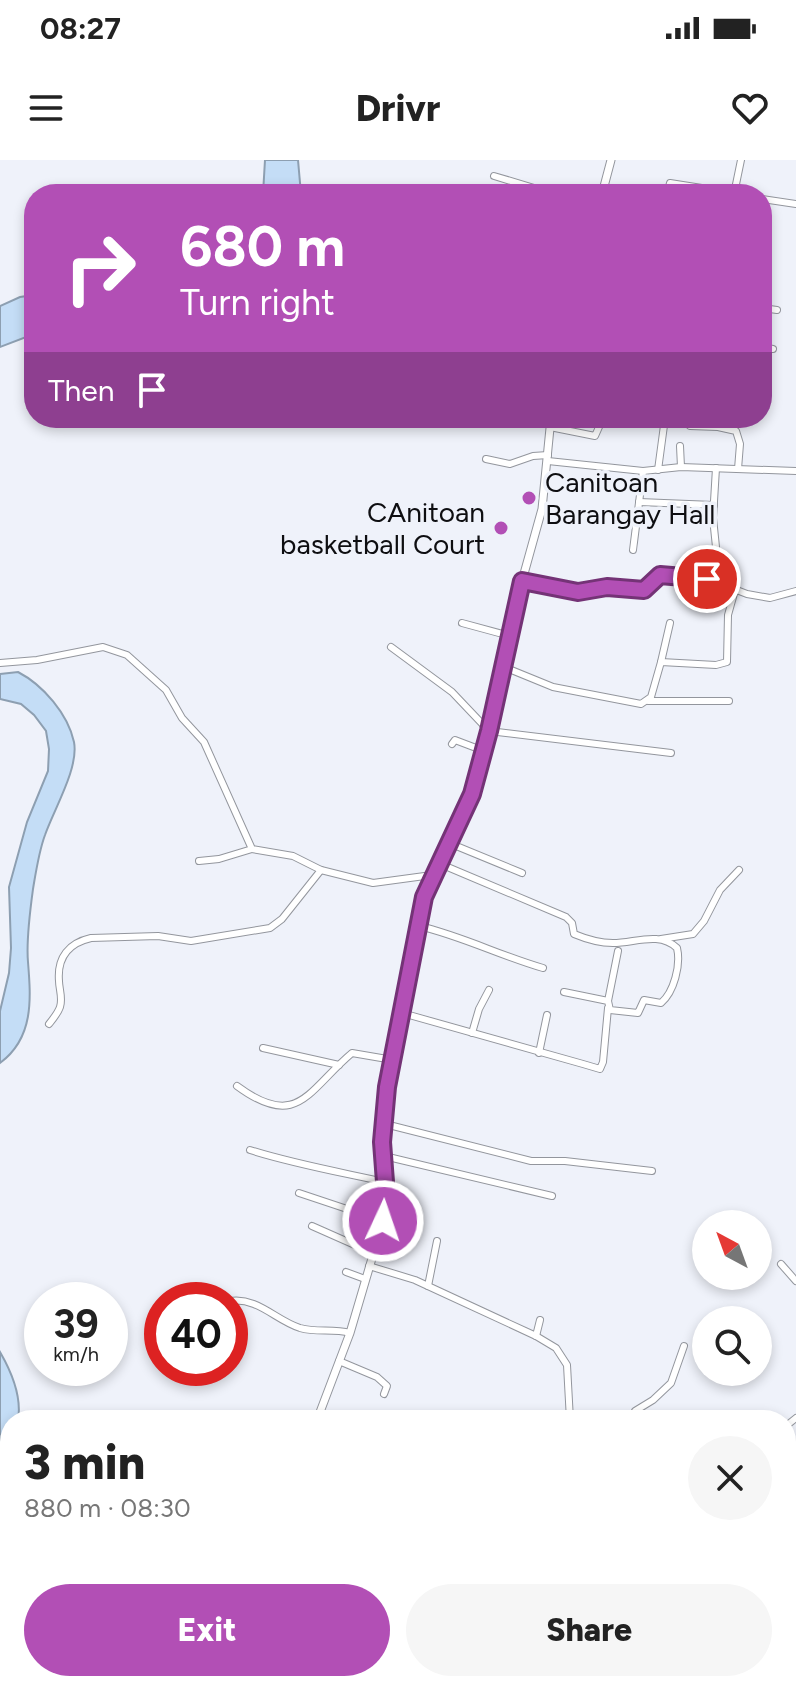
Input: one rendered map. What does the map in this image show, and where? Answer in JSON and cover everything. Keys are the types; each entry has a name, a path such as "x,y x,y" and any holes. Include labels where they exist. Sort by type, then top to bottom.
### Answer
{"street":[{"path":"605,184 611,160"},
{"path":"736,184 741,160"},
{"path":"494,176 521,184"},
{"path":"772,200 796,204"},
{"path":"772,309 777,310"},
{"path":"321,1410 350,1333 383,1221 385,1182 382,1142 387,1087 424,897 472,794 484,751 522,581 542,509 550,428"},
{"path":"567,428 595,436 599,428"},
{"path":"658,470 664,428"},
{"path":"722,428 736,431 740,444 738,469"},
{"path":"680,446 681,467"},
{"path":"486,459 510,464 533,456 643,471 681,467 796,471"},
{"path":"707,579 716,547 713,518 716,468"},
{"path":"633,550 643,471"},
{"path":"639,502 714,505"},
{"path":"522,581 578,592 607,587 644,590 660,575 707,579 735,590 770,598 796,591"},
{"path":"661,662 716,665 727,662 728,615 735,590"},
{"path":"462,623 510,636"},
{"path":"648,701 670,623"},
{"path":"0,663 37,660 103,647 127,655 166,690 182,718 204,742 252,849"},
{"path":"391,647 452,692 489,731 671,753"},
{"path":"504,667 553,687 634,703 729,701"},
{"path":"452,744 455,740 484,751"},
{"path":"449,843 522,873"},
{"path":"199,861 219,859 252,849 298,858 321,870 373,883 432,875"},
{"path":"438,863 566,917 572,923 574,934 613,943 642,938 658,940 674,944 679,953 678,968 666,1000 661,1003 644,1000 637,1014 564,992"},
{"path":"49,1024 61,1003 58,979 60,961 67,949 81,940 158,936 191,941 270,928 282,919 321,870"},
{"path":"658,940 693,934 704,921 720,890 739,870"},
{"path":"419,926 543,968"},
{"path":"402,1013 600,1069 618,951"},
{"path":"472,1033 489,990"},
{"path":"539,1053 547,1015"},
{"path":"263,1048 339,1065"},
{"path":"237,1086 263,1103 279,1107 305,1099 352,1053 393,1060"},
{"path":"385,1124 531,1161 555,1160 652,1171"},
{"path":"250,1150 289,1162 385,1182"},
{"path":"384,1156 552,1196"},
{"path":"299,1193 383,1221"},
{"path":"312,1226 373,1253"},
{"path":"428,1286 437,1241"},
{"path":"781,1264 796,1281"},
{"path":"369,1266 428,1286 536,1336 561,1352 567,1365 569,1410"},
{"path":"346,1272 365,1279"},
{"path":"248,1302 311,1331 336,1329 350,1333"},
{"path":"536,1336 540,1320"},
{"path":"637,1410 671,1383 684,1346"},
{"path":"339,1361 377,1377 387,1386 384,1394"}],"water":[{"path":"265,160 298,160 300,184 264,184"},
{"path":"24,296 24,338 0,347 0,306"},
{"path":"18,672 45,692 60,711 71,731 75,752 69,776 43,841 35,875 28,935 30,990 25,1030 11,1053 0,1063 0,1011 11,948 9,887 27,822 48,771 46,731 21,704 0,699 0,674"},
{"path":"0,1352 15,1384 19,1410 0,1410"}],"place":[{"name":"Canitoan Barangay Hall","path":"529,498"},
{"name":"CAnitoan basketball Court","path":"501,528"}],"route":[{"path":"383,1221 385,1182 382,1142 387,1087 424,897 472,794 522,581 578,592 607,587 644,590 660,575 707,579"}]}
